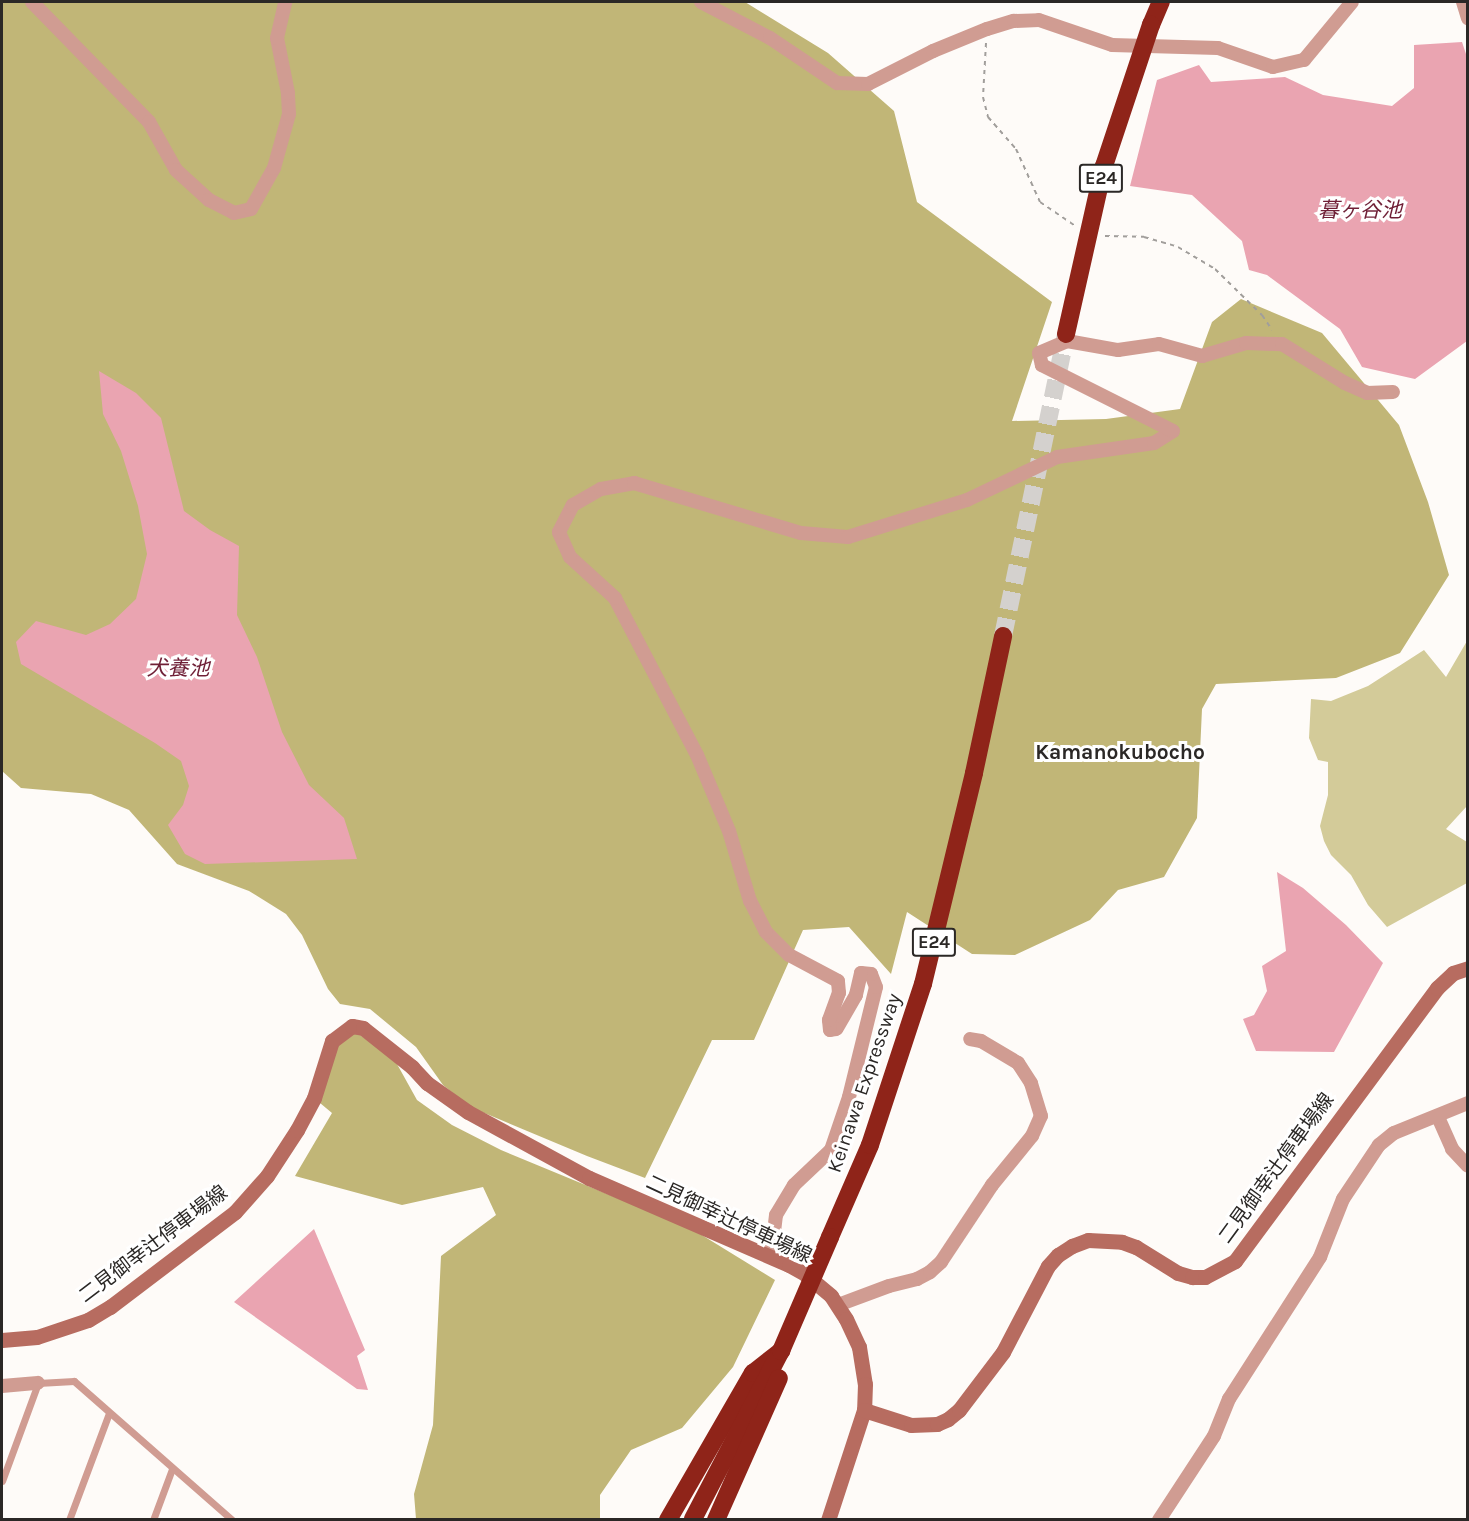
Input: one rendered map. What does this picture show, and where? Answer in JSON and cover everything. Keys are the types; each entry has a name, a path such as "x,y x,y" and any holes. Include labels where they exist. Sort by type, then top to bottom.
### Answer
{"highway":[{"name":"E24","path":"1066,334 1104,166 1151,25 1161,2"},
{"name":"Keinawa Expressway","path":"693,1519 781,1351 870,1145 923,984 974,773 1004,636"},
{"path":"716,1520 811,1303 820,1261"},
{"path":"672,1514 753,1373 781,1351"}],"main road":[{"name":"二見御幸辻停車場線","path":"2,1340 37,1337 88,1320 110,1307 235,1212 267,1176 281,1156 314,1098 332,1041 352,1026 363,1028 376,1037 427,1083 499,1129 589,1178 805,1274 838,1305 854,1334 863,1364 864,1410 918,1426 937,1424 959,1410 1004,1352 1048,1266 1058,1255 1072,1246 1088,1240 1122,1242 1178,1273 1192,1277 1205,1277 1234,1261 1437,988 1453,973 1467,968"},
{"path":"828,1520 864,1410"}],"street":[{"path":"32,2 149,122 176,170 209,200 234,213 251,209 263,188 274,168 289,114 288,93 277,38 285,2"},
{"path":"701,2 770,38 837,83 867,84 933,51 987,29 1014,21 1039,20 1112,45 1218,48 1273,67 1304,60 1352,2"},
{"path":"1463,2 1467,18"},
{"path":"771,1257 776,1215 794,1185 831,1150 849,1097 876,987 871,974 861,973 856,995 836,1029 830,1030 829,1020 838,993 838,981 789,955 766,932 750,901 729,831 697,755 615,598 570,557 559,532 573,505 602,489 633,483 801,533 848,537 967,500 1057,457 1154,443 1173,431 1042,365 1039,353 1067,341 1118,350 1160,344 1202,356 1246,343 1282,344 1352,387 1367,393 1393,392"},
{"path":"838,1305 889,1286 917,1279 930,1272 941,1262 992,1185 1032,1136 1041,1116 1031,1083 1018,1063 981,1041 970,1039"},
{"path":"1159,1520 1214,1436 1229,1400 1320,1257 1342,1199 1379,1145 1394,1133 1438,1117 1467,1103"},
{"path":"1438,1117 1452,1149 1467,1166"},
{"path":"2,1386 38,1383"}],"lane":[{"path":"2,1481 38,1383 74,1381 232,1520"},
{"path":"69,1520 109,1413"},
{"path":"153,1520 172,1469"}],"shaded area":[{"path":"2,2 745,2 828,53 894,111 917,202 1052,302 1012,421 1106,419 1180,409 1212,322 1241,299 1322,333 1399,425 1428,502 1449,575 1400,653 1336,678 1216,684 1202,709 1197,818 1164,877 1118,890 1090,920 1015,955 972,954 907,912 891,974 849,927 803,930 754,1040 712,1040 645,1178 587,1156 470,1107 443,1085 416,1047 370,1009 340,1004 328,989 302,935 286,914 249,891 177,864 129,810 91,794 21,788 2,771"},
{"path":"1467,641 1467,806 1446,829 1467,842 1467,883 1387,927 1368,905 1351,875 1331,855 1324,841 1320,826 1328,795 1328,762 1318,760 1309,738 1311,699 1331,701 1368,686 1424,650 1446,677"},
{"path":"352,1030 377,1046 397,1064 417,1100 452,1125 501,1150 692,1229 775,1280 733,1367 682,1428 631,1450 600,1495 600,1519 416,1519 414,1494 433,1425 441,1256 496,1215 483,1187 402,1205 295,1176 332,1113 320,1103 328,1063 339,1036"}],"water":[{"name":"暮ヶ谷池","path":"1462,42 1468,60 1467,341 1415,379 1362,367 1340,329 1267,275 1249,270 1242,241 1192,195 1130,186 1157,80 1199,65 1211,82 1285,77 1323,95 1392,106 1414,88 1414,45"},
{"name":"犬養池","path":"99,371 136,393 161,418 184,511 210,530 239,546 237,615 257,657 282,732 309,785 344,818 357,859 205,864 185,854 168,825 183,805 189,786 181,761 155,743 21,664 16,642 36,621 86,635 110,624 136,599 147,554 138,506 121,451 103,414"},
{"path":"1277,872 1303,888 1346,925 1383,963 1334,1052 1256,1051 1243,1019 1254,1015 1267,991 1262,966 1286,951"},
{"path":"314,1229 365,1350 357,1356 368,1390 357,1389 234,1302"}],"tunnel":[{"path":"1003,636 1066,334"}],"district":[{"name":"Kamanokubocho","path":"1120,752"}]}
